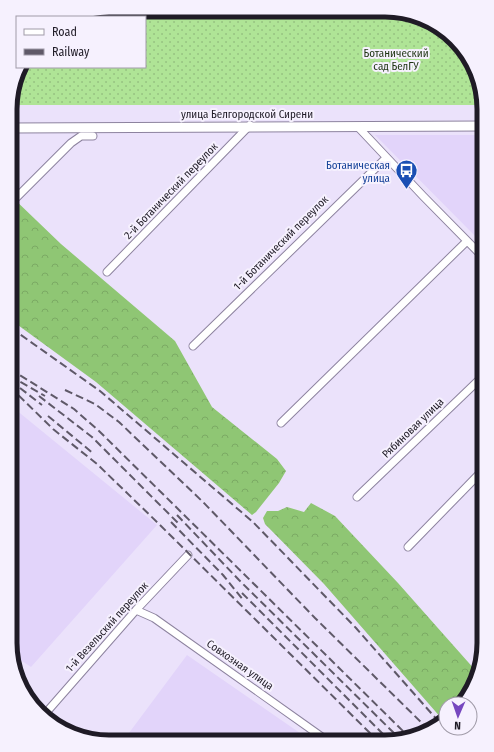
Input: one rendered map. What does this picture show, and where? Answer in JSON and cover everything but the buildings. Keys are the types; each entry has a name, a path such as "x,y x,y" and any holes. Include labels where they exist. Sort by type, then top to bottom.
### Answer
{"main road":[{"name":"улица Белгородской Сирени","path":"17,128 477,126"}],"street":[{"name":"2-й Ботанический переулок","path":"107,272 250,126"},
{"path":"358,127 466,242 477,252"},
{"path":"17,197 71,142 81,136 93,136"},
{"name":"1-й Ботанический переулок","path":"193,346 386,158"},
{"path":"281,423 466,242"},
{"name":"Рябиновая улица","path":"357,497 477,382"},
{"path":"408,547 477,476"},
{"name":"1-й Везельский переулок","path":"47,711 136,610 188,555"},
{"name":"Совхозная улица","path":"136,610 154,618 319,735"}],"shaded area":[{"path":"375,135 477,135 477,238"},
{"path":"17,411 157,525 31,667 19,659 17,643"},
{"path":"187,655 303,735 127,735"}],"green space":[{"name":"Ботанический сад БелГУ","path":"146,17 385,17 409,20 420,24 431,29 450,44 465,63 470,74 475,91 477,105 17,105 20,85 27,68 146,68"},
{"path":"17,202 61,244 175,341 212,407 277,459 286,471 279,483 252,515 96,382 17,324"},
{"path":"311,503 335,516 398,583 473,668 468,684 460,696 438,696 438,714 324,584 265,524 263,518 267,511 278,511 287,507 304,512"}],"railway":[{"path":"17,332 100,391 253,522 356,628 436,719"},
{"path":"17,373 74,409 99,431 405,733"},
{"path":"17,380 45,396"},
{"path":"20,388 42,405"},
{"path":"65,390 95,404 119,422 203,502 315,618 425,726"},
{"path":"17,394 53,429 97,464 372,735"},
{"path":"39,396 92,437 179,524"},
{"path":"48,416 94,454"},
{"path":"177,515 239,580 395,734"},
{"path":"171,522 223,575 244,601"},
{"path":"242,593 384,735"}],"place":[{"name":"Ботаническая улица","path":"406,190"}]}
